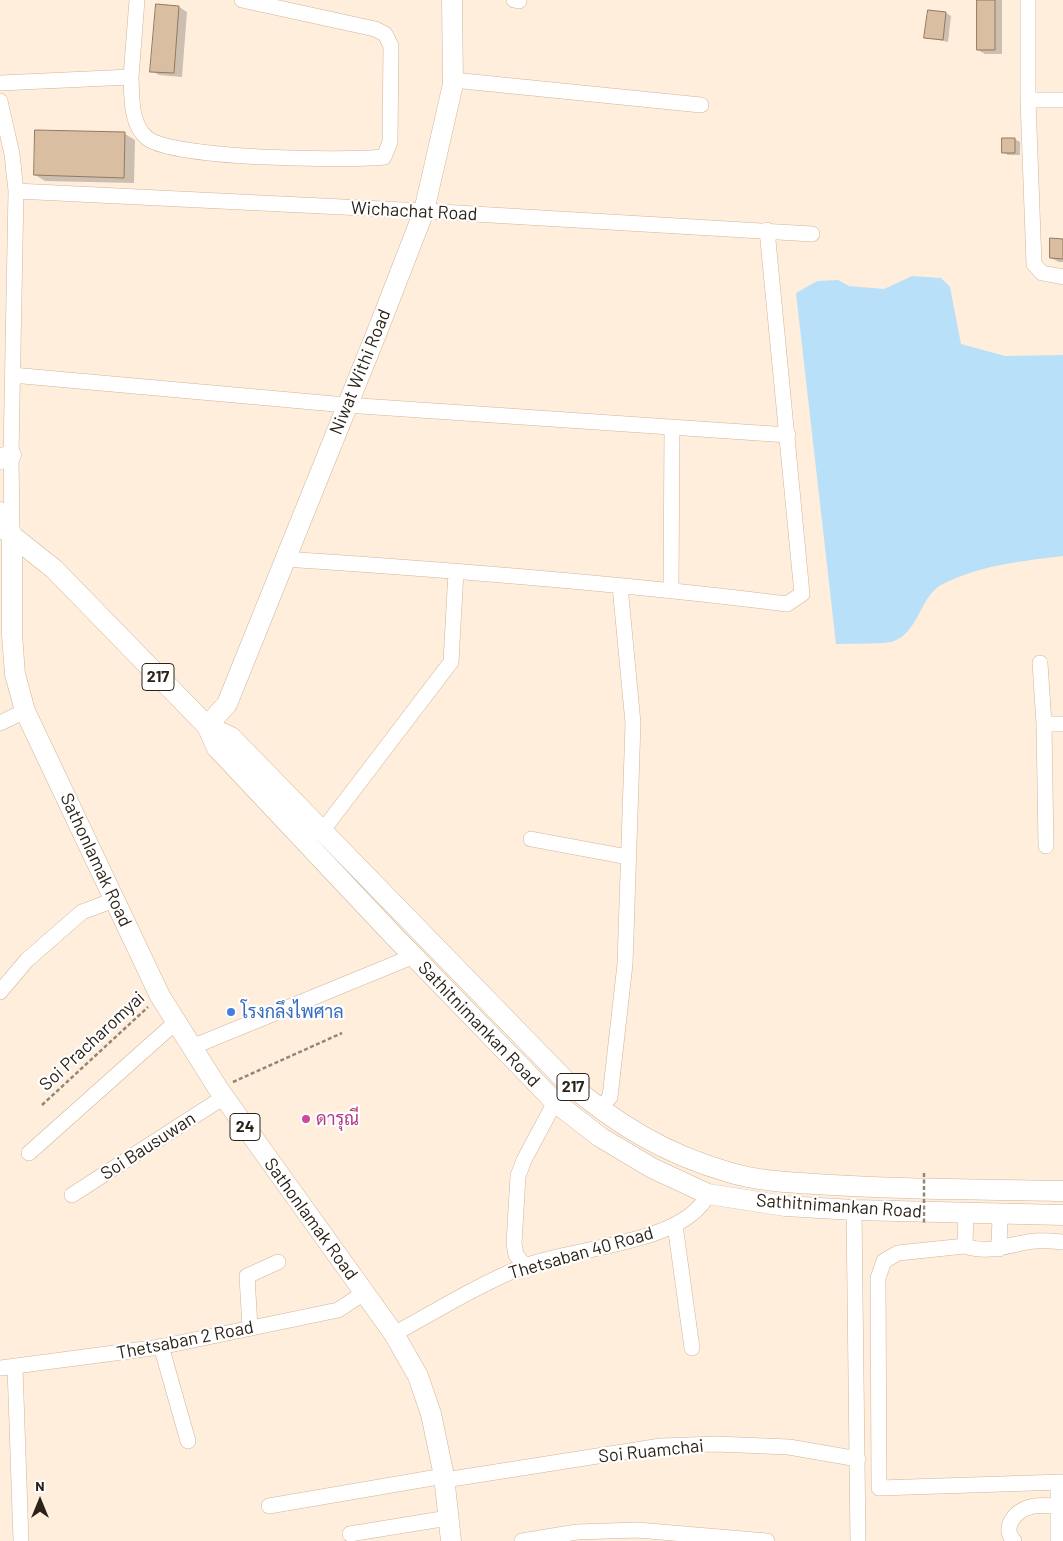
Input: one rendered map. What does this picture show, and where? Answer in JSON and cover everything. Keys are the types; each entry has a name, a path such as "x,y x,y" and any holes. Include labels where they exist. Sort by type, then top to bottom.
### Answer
{"main road":[{"name":"Niwat Withi Road","path":"207,726 227,704 424,211 437,161 453,80 452,0"},
{"name":"Sathitnimankan Road","path":"0,512 6,531 54,569 207,726 217,748 414,956 555,1102 600,1137 652,1168 708,1194 785,1206 966,1214 1063,1215"},
{"name":"Sathonlamak Road","path":"6,531 15,674 25,711 160,996 221,1093 394,1334 418,1376 431,1414 444,1478 451,1541"},
{"name":"Sathitnimankan Road","path":"207,726 231,737 565,1080 599,1110 664,1149 729,1173 793,1182 883,1188 1063,1191"}],"street":[{"path":"136,0 131,77 133,111 139,129 147,138 166,147 232,154 358,160 384,157 390,142 392,46 386,34 375,29 242,0"},
{"path":"514,0 519,1"},
{"path":"1028,0 1028,100 1034,264 1042,274 1063,277"},
{"path":"0,83 131,77"},
{"path":"453,80 701,105"},
{"path":"1028,100 1063,100"},
{"name":"Sathonlamak Road","path":"0,101 3,127 16,191 12,375 5,457 6,531"},
{"name":"Wichachat Road","path":"16,191 424,211 812,234"},
{"path":"284,559 456,571 671,590 787,604 802,594 767,230"},
{"path":"12,375 346,405 788,435"},
{"path":"671,590 672,427"},
{"path":"323,830 451,662 456,571"},
{"path":"599,1110 610,1097 625,964 633,723 620,586"},
{"path":"1040,663 1044,724 1046,846"},
{"path":"0,723 25,711"},
{"path":"1044,724 1063,724"},
{"path":"531,839 628,857"},
{"path":"0,992 27,960 82,912 114,900"},
{"path":"192,1047 414,956"},
{"path":"30,1153 176,1022"},
{"name":"Soi Bausuwan","path":"72,1195 221,1093"},
{"path":"525,1266 516,1255 514,1244 518,1176 555,1102"},
{"name":"Thetsaban 40 Road","path":"394,1334 495,1279 525,1266 580,1250 641,1238 674,1225 703,1204 708,1194"},
{"path":"854,1210 858,1541"},
{"path":"965,1246 966,1214"},
{"path":"999,1249 1000,1215"},
{"path":"674,1225 692,1348"},
{"path":"1058,1541 1060,1482 879,1488 878,1278 884,1261 898,1253 965,1246 975,1250 999,1249 1035,1241 1063,1242"},
{"path":"250,1328 247,1276 278,1262"},
{"name":"Thetsaban 2 Road","path":"0,1368 160,1346 250,1328 338,1310 364,1294"},
{"path":"160,1346 188,1441"},
{"path":"16,1367 21,1541"},
{"name":"Soi Ruamchai","path":"270,1506 661,1446 716,1444 790,1447 858,1459"},
{"path":"1014,1541 1009,1536 1008,1529 1011,1520 1021,1510 1032,1506 1058,1506"},
{"path":"350,1534 448,1518"},
{"path":"522,1541 578,1532 637,1530 766,1541"}],"path":[{"name":"Soi Pracharomyai","path":"42,1105 160,996"},
{"path":"221,1093 342,1034"},
{"path":"924,1173 924,1224"}],"water":[{"path":"912,276 941,278 950,287 961,344 1005,356 1063,355 1063,556 987,568 943,584 929,596 909,630 894,641 836,644 796,293 817,281 838,280 849,286 884,289"}],"building":[{"path":"977,0 995,0 995,50 977,50"},
{"path":"156,4 179,6 174,73 150,72"},
{"path":"928,10 946,12 943,40 924,38"},
{"path":"35,130 125,132 124,178 34,175"},
{"path":"1002,138 1015,138 1015,153 1002,153"},
{"path":"1050,238 1063,239 1063,259 1050,258"}],"place":[{"name":"โรงกลึงไพศาล","path":"231,1012"},
{"name":"ดารุณี","path":"306,1119"}]}
